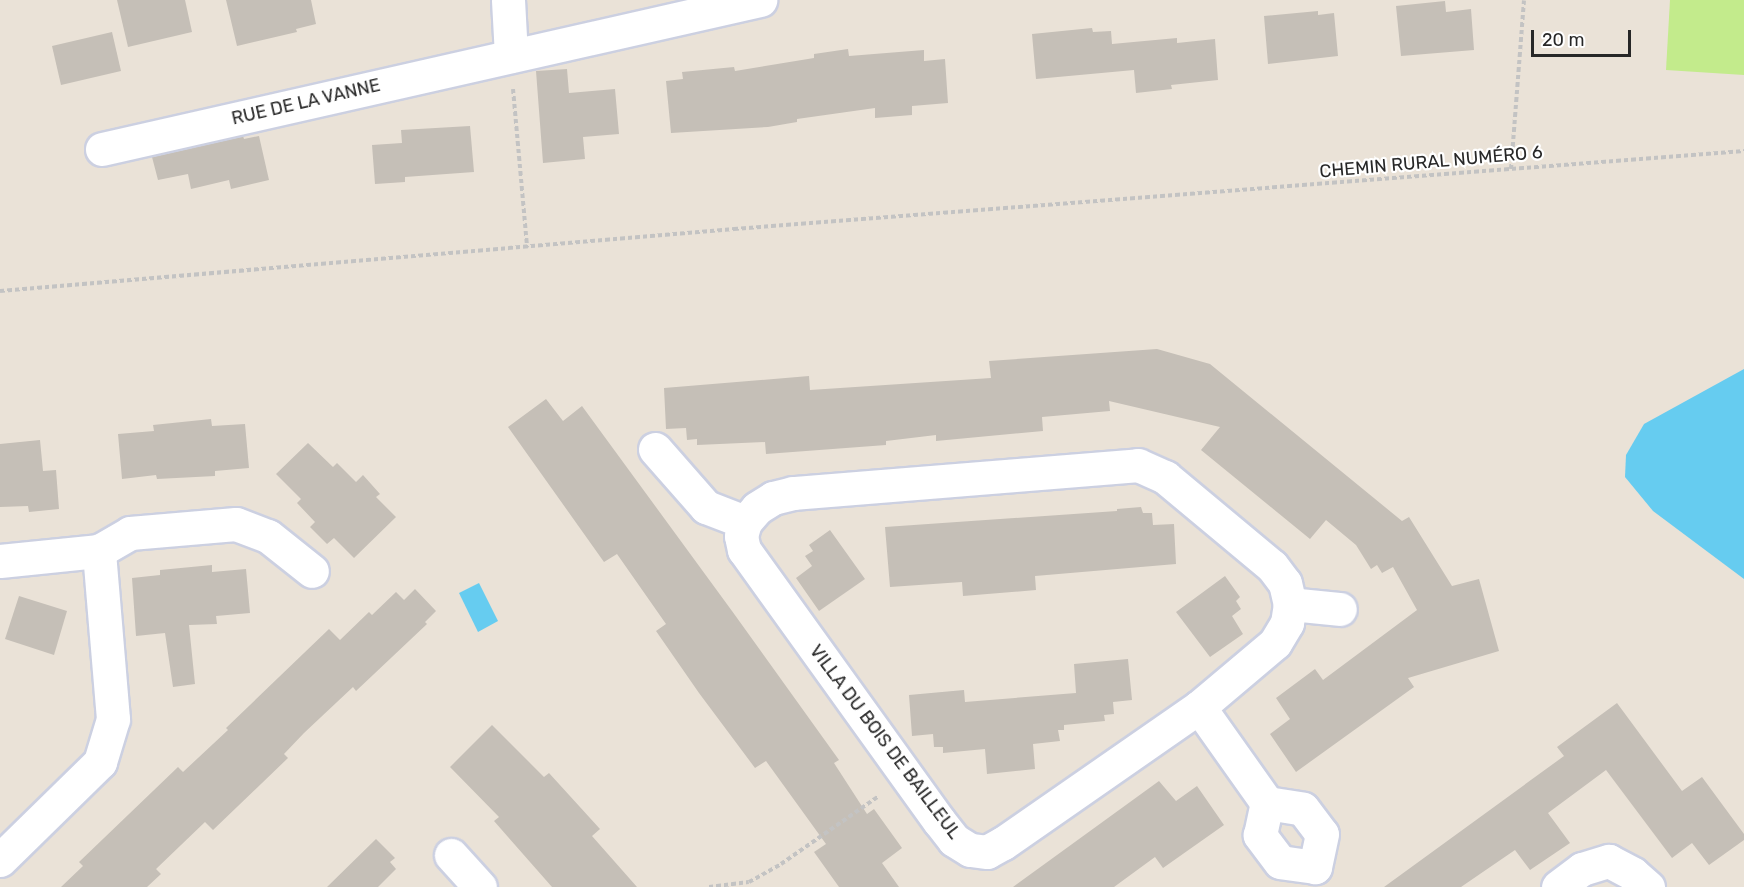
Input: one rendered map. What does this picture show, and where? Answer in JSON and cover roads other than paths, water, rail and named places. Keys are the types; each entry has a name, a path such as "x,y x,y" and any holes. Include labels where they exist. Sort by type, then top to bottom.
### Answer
{"street":[{"path":"508,0 510,56"},
{"name":"RUE DE LA VANNE","path":"102,149 760,0"},
{"path":"655,450 706,507 745,522 757,508 773,498 793,494 1138,465 1166,477 1272,566 1285,583 1290,604 1340,609"},
{"name":"VILLA DU BOIS DE BAILLEUL","path":"745,522 741,536 744,549 954,840 970,850 987,852 1198,707 1275,643 1287,623 1290,604"},
{"path":"0,561 99,551 130,533 236,524 268,536 312,571"},
{"path":"3,852 100,762 113,719 99,551"},
{"path":"1198,707 1267,802 1303,809 1322,834 1323,877 1280,862 1260,835 1267,802"},
{"path":"451,855 480,887"},
{"path":"1558,887 1582,869 1609,861 1633,874 1648,887"}],"water":[{"path":"1744,369 1744,579 1653,511 1625,477 1626,455 1644,424"},
{"path":"479,583 498,621 478,632 459,593"}]}
